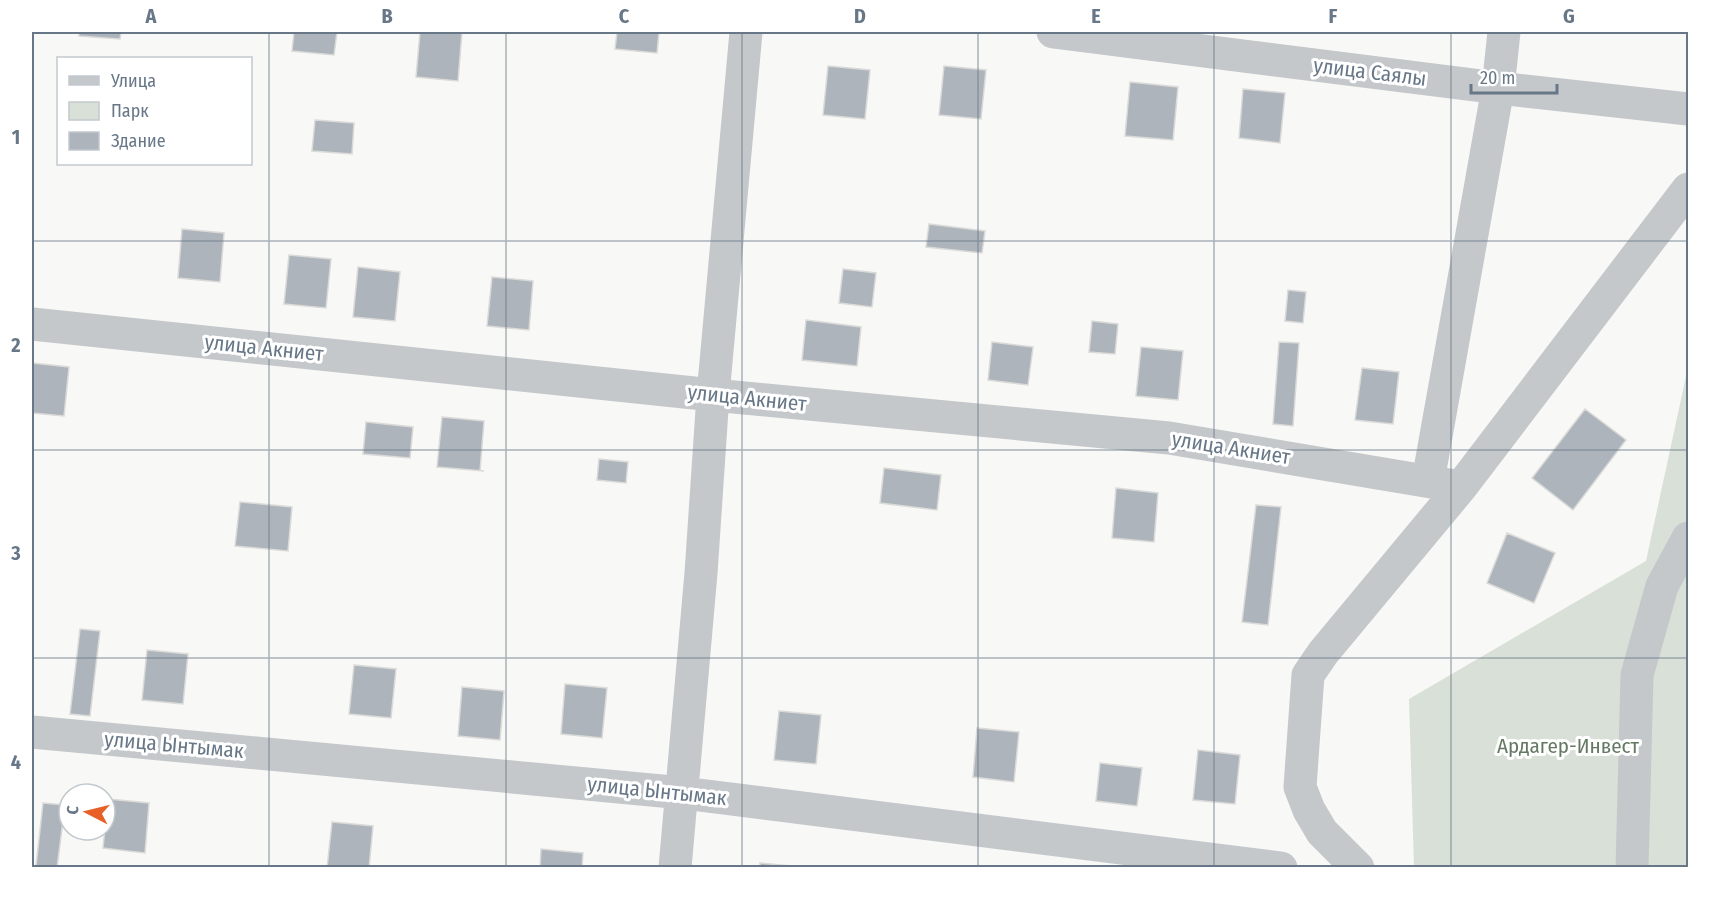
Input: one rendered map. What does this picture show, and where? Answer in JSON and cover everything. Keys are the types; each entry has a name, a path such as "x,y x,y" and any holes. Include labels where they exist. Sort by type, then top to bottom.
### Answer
{"street":[{"path":"675,867 701,573 713,394 746,32"},
{"name":"улица Саялы","path":"1053,32 1498,88 1689,109"},
{"path":"1428,481 1498,88 1504,32"},
{"path":"1358,867 1322,832 1309,810 1300,787 1308,675 1323,653 1461,487 1689,189"},
{"name":"улица Акниет","path":"32,324 1169,438 1461,487"},
{"path":"1632,867 1637,675 1662,586 1689,538"},
{"name":"улица Ынтымак","path":"32,732 683,793 1281,867"}],"green space":[{"name":"Ардагер-Инвест","path":"1688,367 1688,867 1414,867 1409,699 1646,561"}],"building":[{"path":"79,32 121,32 120,39 79,36"},
{"path":"294,32 337,32 334,55 292,51"},
{"path":"420,32 462,32 458,81 416,77"},
{"path":"617,32 659,32 657,53 615,49"},
{"path":"828,66 870,70 865,119 823,115"},
{"path":"944,66 986,70 981,119 939,115"},
{"path":"1130,82 1178,87 1173,140 1125,136"},
{"path":"1243,89 1285,93 1280,143 1239,138"},
{"path":"315,120 354,123 352,154 312,151"},
{"path":"929,224 985,231 982,253 926,247"},
{"path":"182,229 224,233 220,282 178,278"},
{"path":"289,255 331,259 326,308 284,304"},
{"path":"358,267 400,272 395,321 353,317"},
{"path":"843,269 876,273 872,307 839,303"},
{"path":"492,277 533,281 529,330 487,326"},
{"path":"1288,290 1306,292 1303,323 1285,321"},
{"path":"806,320 861,327 857,366 802,360"},
{"path":"1092,321 1118,324 1115,354 1089,352"},
{"path":"992,342 1033,347 1028,385 988,380"},
{"path":"1279,342 1299,343 1293,426 1273,424"},
{"path":"1141,347 1183,351 1178,400 1136,396"},
{"path":"32,363 69,367 64,416 32,413"},
{"path":"1362,368 1399,372 1393,424 1355,420"},
{"path":"1585,409 1626,440 1573,510 1532,478"},
{"path":"442,417 484,421 480,471 437,467"},
{"path":"366,422 413,427 410,458 363,454"},
{"path":"599,459 628,462 626,483 597,480"},
{"path":"884,468 941,475 937,510 880,503"},
{"path":"1116,488 1158,493 1154,542 1112,538"},
{"path":"240,502 292,507 288,551 235,546"},
{"path":"1256,505 1281,507 1268,625 1242,622"},
{"path":"1507,533 1555,553 1534,603 1487,583"},
{"path":"80,629 100,631 90,716 70,714"},
{"path":"147,650 188,654 183,704 142,700"},
{"path":"354,665 396,669 391,718 349,714"},
{"path":"565,684 607,688 602,738 561,734"},
{"path":"462,687 504,691 500,740 458,736"},
{"path":"779,711 821,715 816,764 774,760"},
{"path":"977,728 1019,732 1014,782 973,777"},
{"path":"1198,750 1240,755 1235,804 1193,800"},
{"path":"1100,763 1142,768 1137,806 1096,801"},
{"path":"117,800 149,803 145,853 103,848 104,842 117,842"},
{"path":"43,803 57,804 57,842 60,842 57,868 36,866"},
{"path":"332,822 373,826 369,868 327,868"},
{"path":"541,849 583,853 582,868 540,868"},
{"path":"760,863 802,867 760,868"}]}
